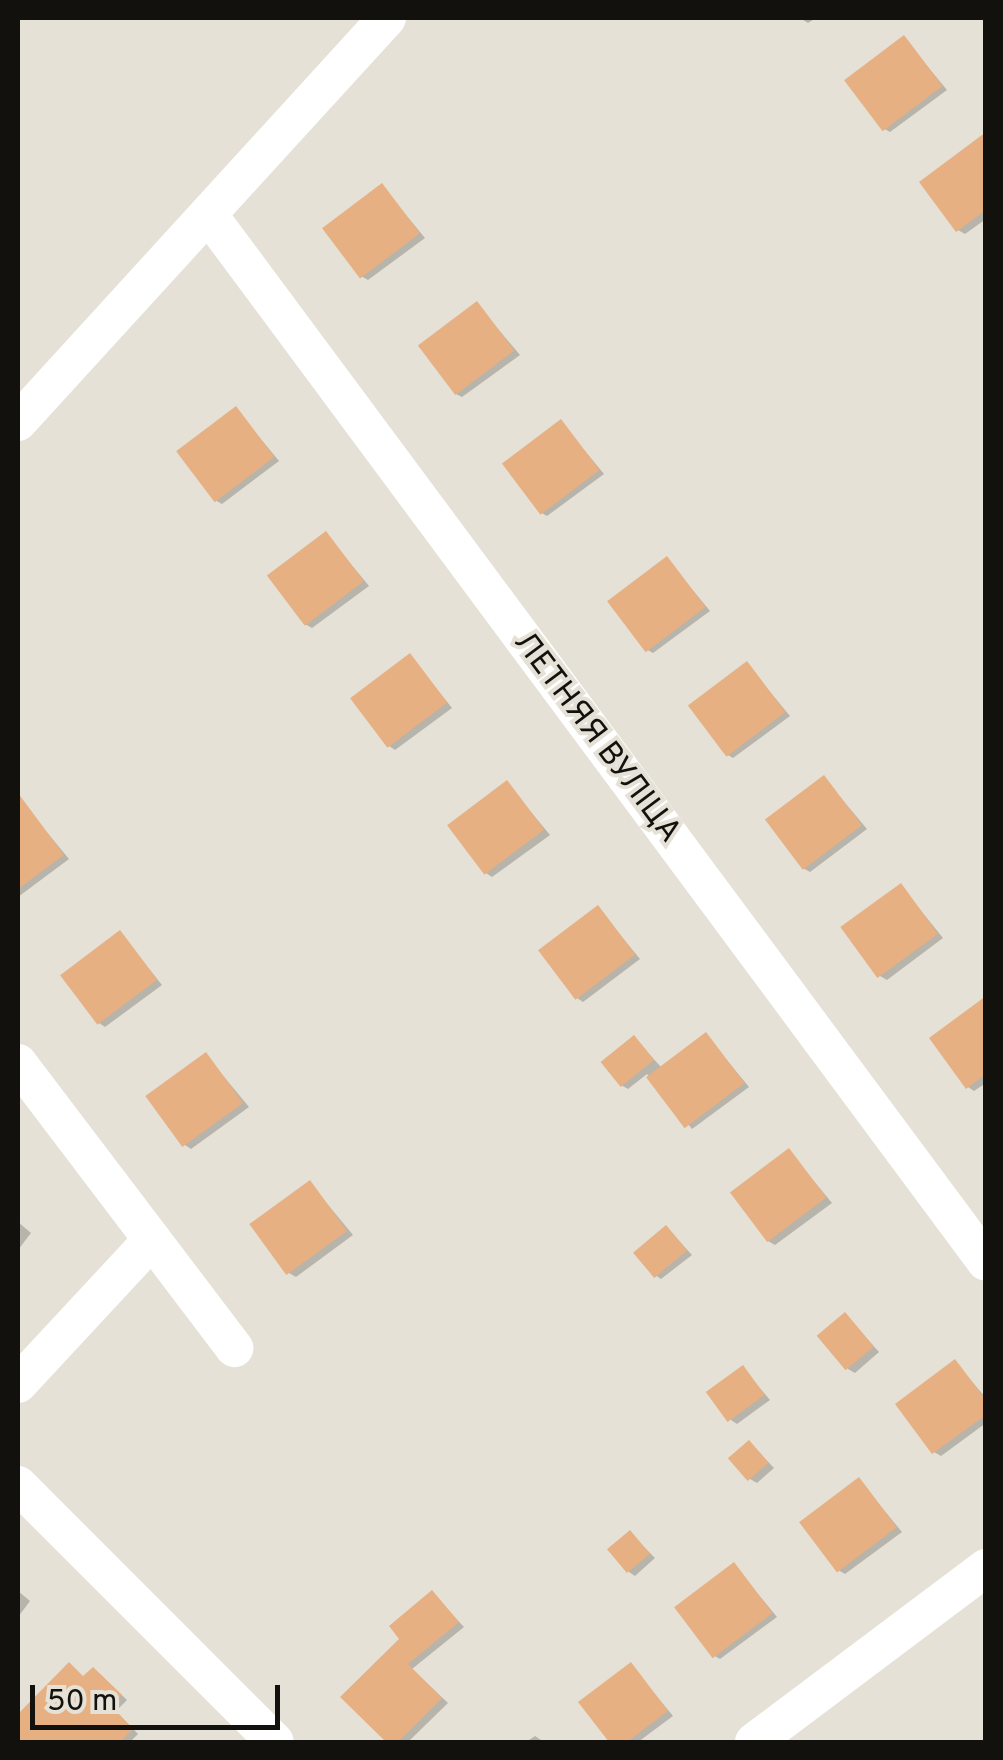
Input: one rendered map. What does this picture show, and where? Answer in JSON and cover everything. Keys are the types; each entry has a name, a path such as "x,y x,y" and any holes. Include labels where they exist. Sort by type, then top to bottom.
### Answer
{"street":[{"path":"18,422 388,18"},
{"name":"ЛЕТНЯЯ ВУЛІЦА","path":"208,214 986,1262"},
{"path":"18,1063 234,1348"},
{"path":"18,1384 152,1240"},
{"path":"18,1484 275,1742"},
{"path":"754,1742 986,1568"}],"building":[{"path":"904,35 943,86 883,131 844,80"},
{"path":"986,132 986,210 956,232 919,182"},
{"path":"382,183 420,233 360,278 322,228"},
{"path":"477,301 514,351 455,395 418,346"},
{"path":"236,406 275,457 215,502 176,451"},
{"path":"561,419 600,470 540,515 502,464"},
{"path":"326,531 364,581 305,626 267,576"},
{"path":"667,556 706,607 646,652 607,601"},
{"path":"410,653 447,703 387,748 350,698"},
{"path":"747,661 786,712 726,757 688,706"},
{"path":"824,775 862,825 803,870 765,820"},
{"path":"507,780 544,830 484,875 447,825"},
{"path":"18,793 64,855 18,889"},
{"path":"901,883 938,934 877,978 840,927"},
{"path":"598,905 635,955 575,1000 538,950"},
{"path":"120,930 157,980 97,1025 60,975"},
{"path":"986,996 986,1074 966,1089 929,1038"},
{"path":"706,1032 745,1083 685,1128 646,1077"},
{"path":"634,1035 654,1060 621,1087 601,1062"},
{"path":"206,1052 243,1103 182,1147 145,1096"},
{"path":"789,1148 826,1198 767,1242 730,1193"},
{"path":"310,1180 347,1231 286,1275 249,1224"},
{"path":"666,1225 687,1250 654,1278 633,1253"},
{"path":"845,1312 874,1346 846,1370 817,1336"},
{"path":"955,1359 986,1400 986,1415 932,1454 895,1404"},
{"path":"743,1365 765,1395 728,1422 706,1392"},
{"path":"749,1440 769,1463 748,1481 728,1458"},
{"path":"859,1477 897,1527 837,1572 799,1522"},
{"path":"630,1530 650,1554 627,1573 607,1549"},
{"path":"734,1562 773,1613 713,1658 674,1607"},
{"path":"432,1590 459,1622 408,1664 442,1698 398,1742 386,1742 340,1697 399,1639 389,1626"},
{"path":"69,1662 83,1676 93,1667 122,1695 111,1706 133,1729 120,1742 18,1742 18,1714"},
{"path":"631,1662 668,1711 627,1742 609,1742 578,1702"}]}
